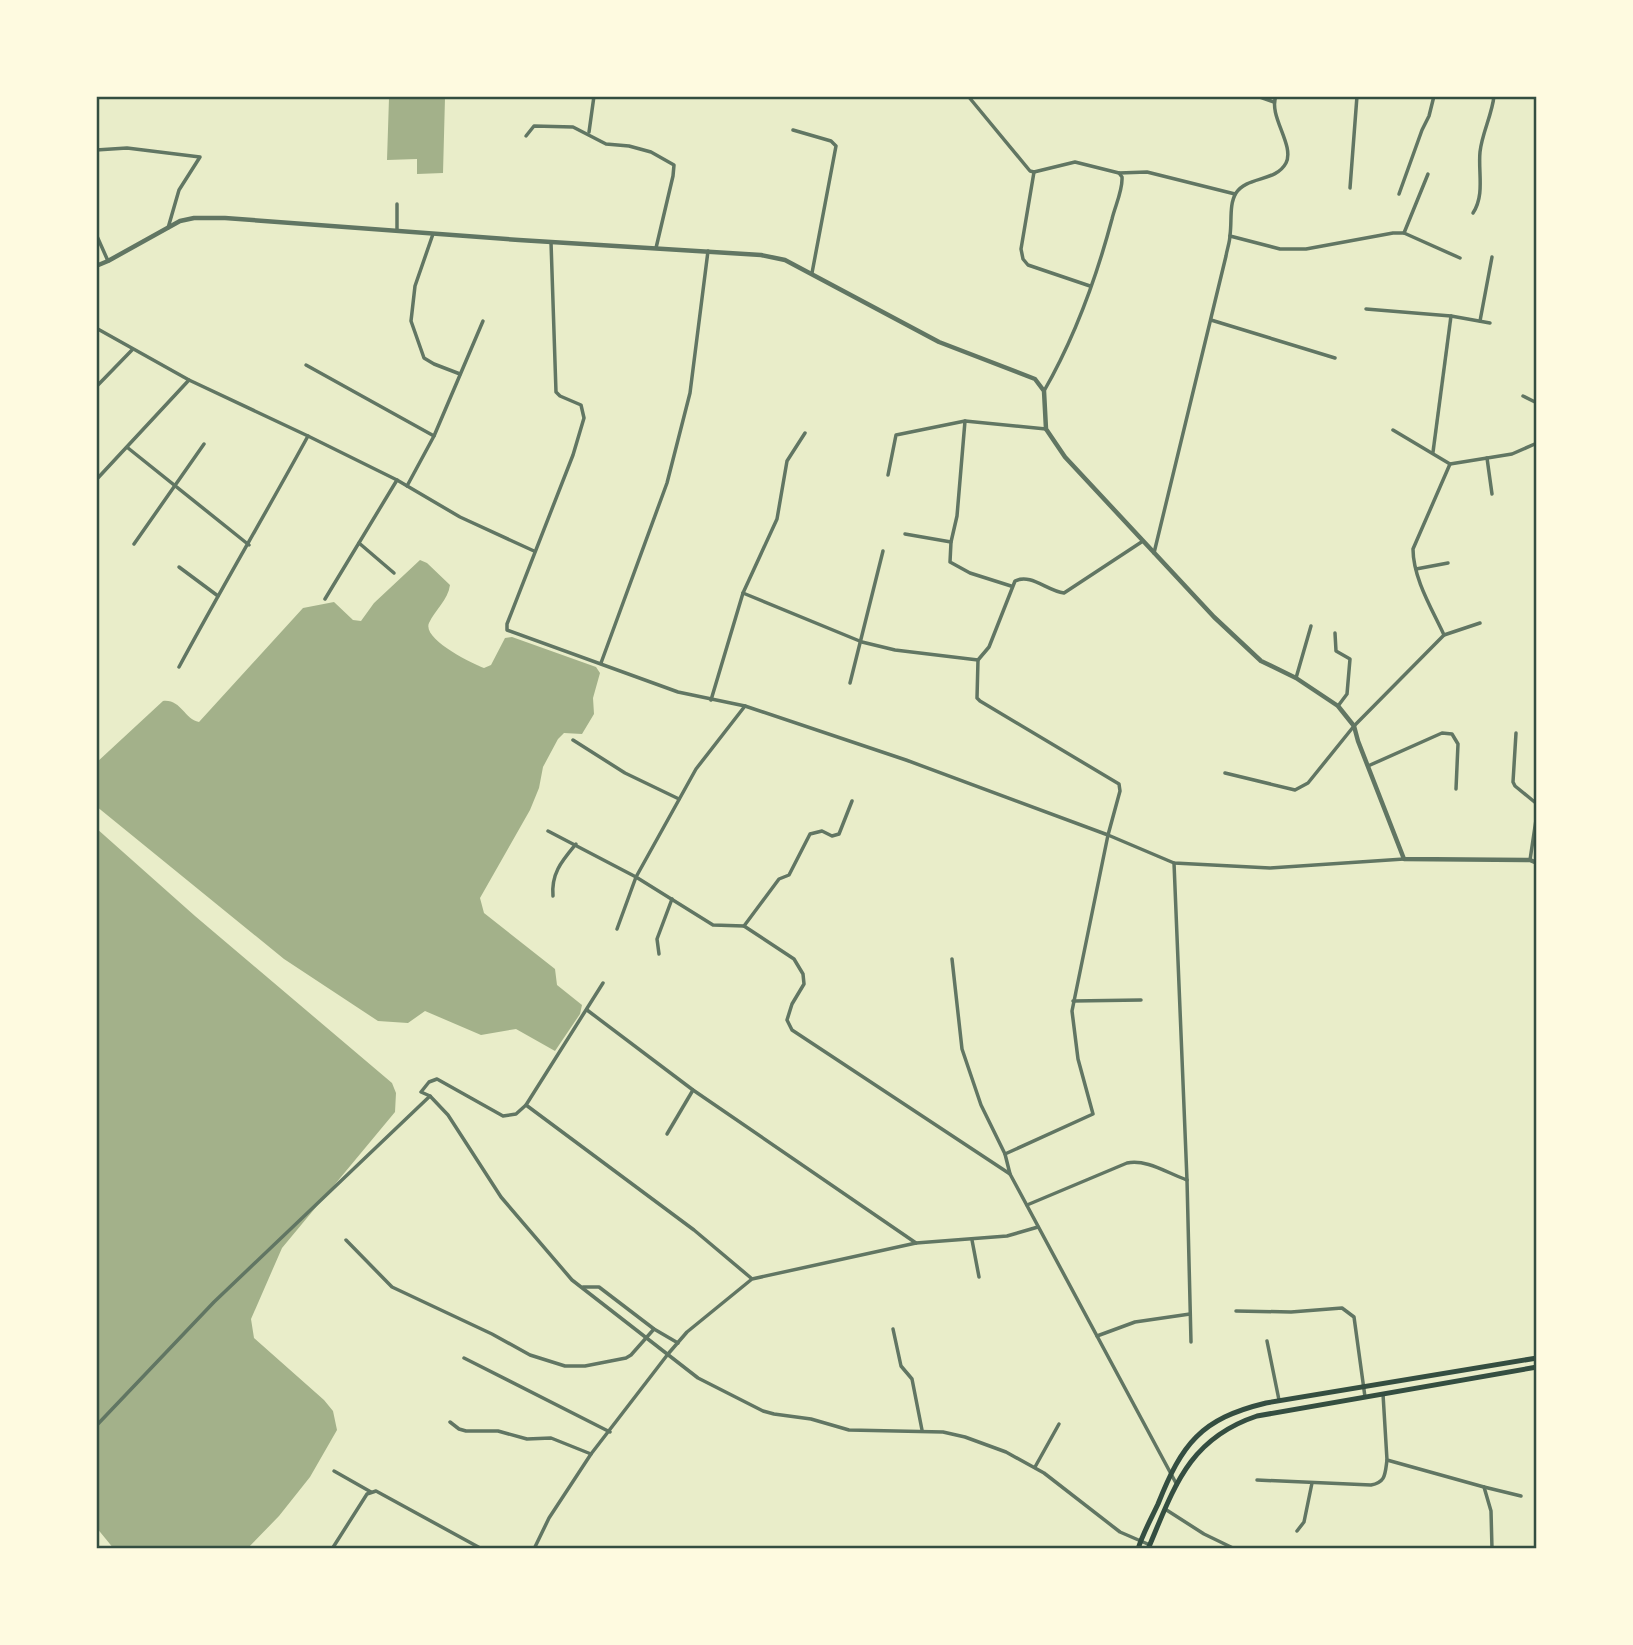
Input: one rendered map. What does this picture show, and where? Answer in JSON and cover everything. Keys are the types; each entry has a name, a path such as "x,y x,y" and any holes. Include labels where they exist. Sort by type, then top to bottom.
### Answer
{"main road":[{"path":"1138,1549 1170,1474 1187,1445 1210,1424 1244,1408 1279,1400 1537,1357"},
{"path":"1149,1547 1164,1509 1188,1464 1202,1448 1233,1424 1257,1416 1537,1367"}],"street":[{"path":"589,133 594,96"},
{"path":"968,96 1025,167 1034,172 1076,162 1119,173 1147,173 1235,194"},
{"path":"1257,96 1274,102"},
{"path":"1154,553 1212,320 1230,236 1235,194 1242,186 1279,171 1286,163 1287,154 1274,110 1276,96"},
{"path":"1350,188 1357,96"},
{"path":"1399,194 1434,96"},
{"path":"1473,213 1477,207 1481,186 1480,150 1492,115 1494,96"},
{"path":"526,136 534,126 573,127 606,144 629,146 670,161 674,165 656,248"},
{"path":"793,130 831,141 836,146 812,273"},
{"path":"96,150 127,149 200,157 178,190 168,228"},
{"path":"1034,172 1021,249 1023,259 1028,265 1090,286"},
{"path":"1119,173 1122,181 1079,322 1064,357 1044,391 1046,429 1065,457 1214,617 1261,661 1296,678 1338,706 1354,726 1405,859"},
{"path":"1404,233 1428,174"},
{"path":"397,204 397,231"},
{"path":"96,265 180,221 194,218 761,254 785,260 812,273 939,342 1028,375 1035,379 1044,391"},
{"path":"1230,236 1280,249 1306,249 1404,233 1460,258"},
{"path":"96,234 108,261"},
{"path":"433,234 415,286 411,321 424,358 461,374"},
{"path":"551,242 556,392 581,405 584,418 573,455 506,628 678,692 745,706 906,760 1108,835 1174,863 1270,868 1405,859 1530,859 1537,863"},
{"path":"601,663 667,483 690,393 708,251"},
{"path":"1480,321 1492,257"},
{"path":"1366,309 1451,316 1490,323"},
{"path":"1433,452 1451,316"},
{"path":"1212,320 1335,358"},
{"path":"407,486 435,436 483,321"},
{"path":"96,328 189,380 397,480 460,517 534,551"},
{"path":"96,387 132,350"},
{"path":"306,365 435,436"},
{"path":"96,480 189,380"},
{"path":"1523,396 1537,403"},
{"path":"888,475 896,435 965,421 1046,429"},
{"path":"965,421 950,562 970,573 1011,586"},
{"path":"1393,430 1450,464 1512,454 1537,443"},
{"path":"711,700 743,593 777,519 788,461 805,433"},
{"path":"179,667 308,436"},
{"path":"134,544 204,444"},
{"path":"128,447 249,545"},
{"path":"1487,458 1492,494"},
{"path":"1444,635 1416,569 1413,549 1450,464"},
{"path":"325,598 397,480"},
{"path":"905,534 951,542"},
{"path":"1005,1154 1093,1114 1078,1059 1072,1011 1119,784 980,701 977,698 978,660 989,647 1015,581 1021,578 1064,593 1143,541"},
{"path":"359,544 394,573"},
{"path":"850,683 883,551"},
{"path":"1416,569 1448,562"},
{"path":"180,566 218,596"},
{"path":"743,593 862,642 907,652 978,660"},
{"path":"1224,773 1295,790 1308,783 1354,726 1444,635 1480,623"},
{"path":"1296,678 1311,625"},
{"path":"1335,633 1336,651 1350,659 1347,694 1338,706"},
{"path":"617,929 636,877 696,769 745,706"},
{"path":"1368,766 1442,733 1452,734 1458,744 1457,789"},
{"path":"1516,733 1513,782 1537,804"},
{"path":"573,740 625,773 679,799"},
{"path":"744,926 779,879 789,874 810,834 822,831 832,836 839,834 852,801"},
{"path":"1530,859 1537,813"},
{"path":"548,831 636,877 713,925 744,926 794,960 803,974 804,984 792,1004 787,1020 792,1030 1010,1174"},
{"path":"553,896 557,867 576,844"},
{"path":"1174,863 1191,1342"},
{"path":"659,954 657,939 672,899"},
{"path":"952,959 962,1049 981,1105 1005,1154 1010,1174 1177,1485"},
{"path":"603,983 526,1104 510,1116 503,1116 437,1079 429,1082 421,1091 430,1096 448,1115 501,1197 567,1275 698,1378 763,1411 811,1419 849,1430 887,1433 922,1430 965,1437 1006,1452 1035,1467 1120,1532 1149,1547"},
{"path":"1073,1001 1141,1000"},
{"path":"587,1010 693,1090 916,1243"},
{"path":"667,1134 693,1090"},
{"path":"96,1426 214,1302 430,1096"},
{"path":"526,1104 694,1230 752,1279"},
{"path":"1027,1205 1140,1160 1187,1180"},
{"path":"534,1549 549,1518 591,1454 668,1354 687,1332 752,1279 916,1243 1007,1236 1038,1227"},
{"path":"346,1240 392,1287 551,1363 585,1366 626,1358 654,1329"},
{"path":"972,1240 979,1277"},
{"path":"582,1287 599,1287 654,1329 678,1343"},
{"path":"1236,1311 1291,1312 1342,1308 1354,1317 1365,1397"},
{"path":"1097,1336 1135,1322 1190,1314"},
{"path":"893,1329 901,1366 912,1379 922,1430"},
{"path":"1267,1341 1279,1400"},
{"path":"464,1358 610,1432"},
{"path":"1257,1480 1380,1483 1385,1475 1387,1460 1383,1394"},
{"path":"450,1422 466,1431 498,1431 527,1439 551,1438 591,1454"},
{"path":"1035,1467 1059,1424"},
{"path":"1387,1460 1521,1496"},
{"path":"334,1471 482,1549"},
{"path":"1297,1531 1304,1522 1312,1483"},
{"path":"1484,1487 1491,1511 1492,1549"},
{"path":"332,1549 370,1492"},
{"path":"1164,1509 1204,1534 1235,1549"}],"shaded area":[{"path":"389,98 445,98 443,173 417,174 417,159 387,160"},
{"path":"420,560 427,563 450,585 447,595 429,623 433,636 449,650 484,668 491,665 505,638 512,637 596,667 600,673 593,698 594,714 582,734 564,733 558,739 543,767 539,788 530,810 480,898 484,913 555,969 557,985 582,1005 580,1014 555,1051 516,1029 481,1035 425,1011 408,1023 378,1021 284,959 96,806 96,763 163,701 174,703 199,722 303,608 334,602 353,620 361,621 374,603"},
{"path":"96,828 392,1083 396,1093 395,1112 282,1248 251,1319 254,1338 324,1400 333,1411 337,1430 310,1477 279,1516 247,1549 114,1549 96,1527"}]}
